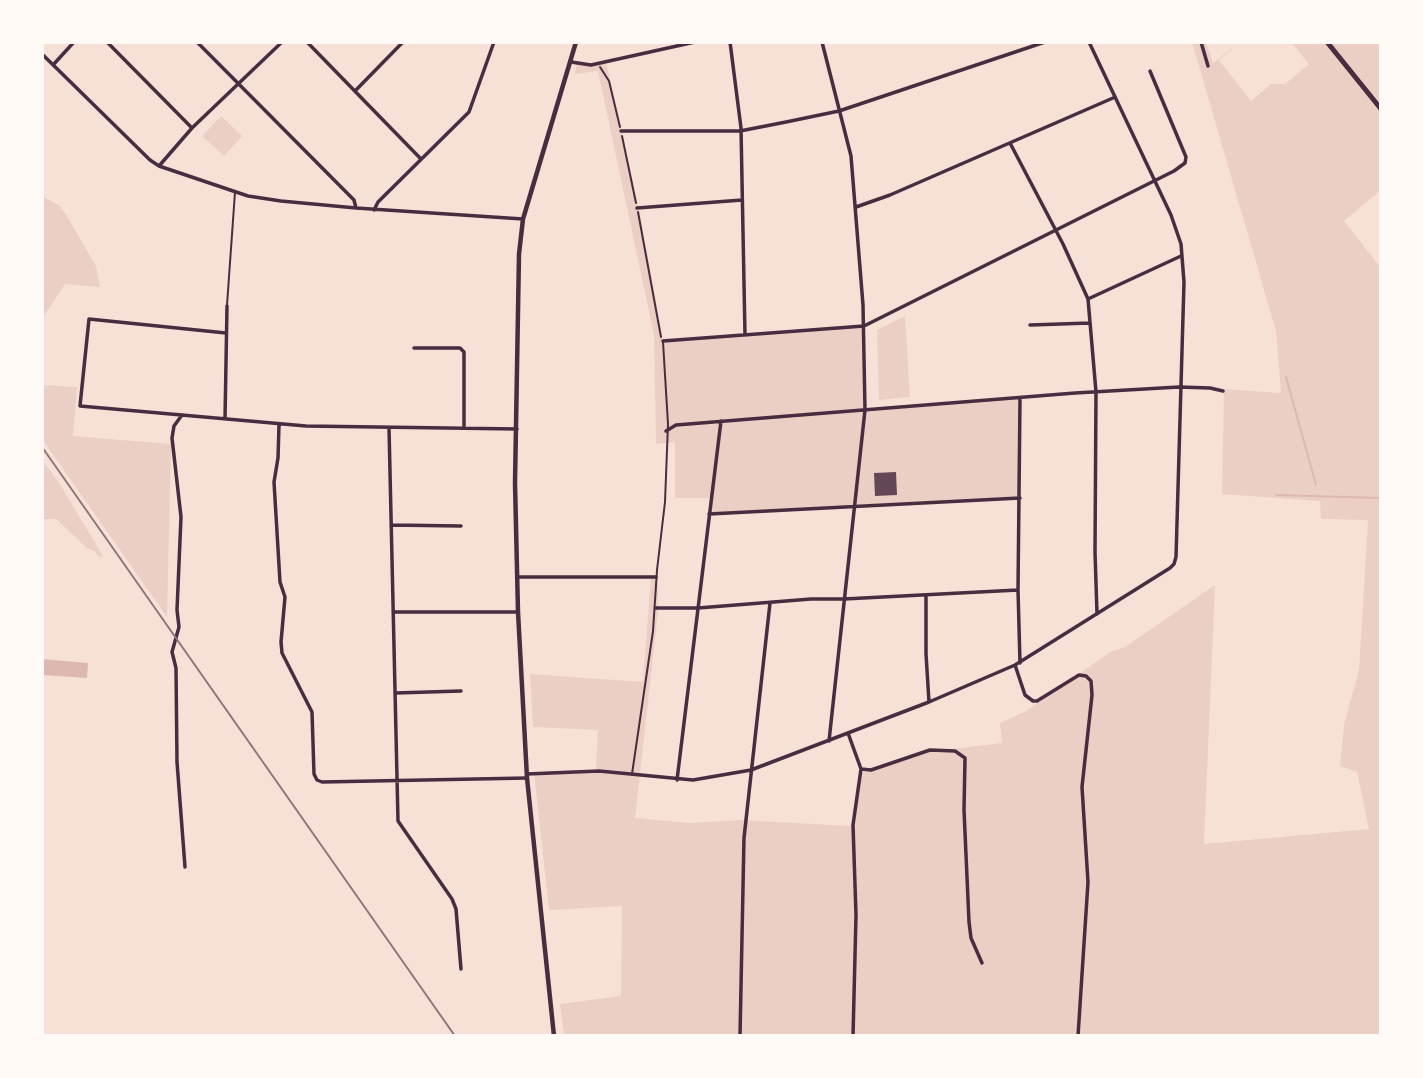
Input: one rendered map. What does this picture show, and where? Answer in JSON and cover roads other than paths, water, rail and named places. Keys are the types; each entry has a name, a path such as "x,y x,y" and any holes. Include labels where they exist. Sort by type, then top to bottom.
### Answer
{"main road":[{"path":"1327,42 1381,109"}],"street":[{"path":"53,65 74,42"},
{"path":"107,42 192,128"},
{"path":"197,42 354,200 356,208"},
{"path":"159,166 192,128 282,42"},
{"path":"307,42 421,158"},
{"path":"355,92 403,42"},
{"path":"374,209 421,158 469,112 494,42"},
{"path":"554,1036 527,776 519,612 519,254 523,219 576,42"},
{"path":"570,62 586,66 695,42"},
{"path":"730,42 741,130 745,335"},
{"path":"822,42 851,156 864,326 865,410 829,741"},
{"path":"621,131 741,130 839,111 1045,42"},
{"path":"279,425 274,482 280,582 285,597 282,653 308,701 313,724 314,774 319,781 527,776 599,771 677,780 715,778 751,770 829,741 1020,663 1174,564 1176,557 1184,282 1182,255 1175,227 1089,42"},
{"path":"1201,42 1208,66"},
{"path":"42,54 159,166 235,191 270,199 356,208 523,219"},
{"path":"663,341 864,326 1179,168 1185,163 1186,157 1150,71"},
{"path":"856,207 1113,98"},
{"path":"1010,143 1088,299 1096,392 1097,614"},
{"path":"637,208 742,200"},
{"path":"1088,299 1182,255"},
{"path":"225,419 226,306"},
{"path":"226,333 89,319 80,406 279,425 389,428 464,426 517,429"},
{"path":"1030,325 1090,323"},
{"path":"414,348 460,348 464,352 464,426"},
{"path":"666,431 676,425 1096,392 1179,387 1223,391"},
{"path":"1020,398 1020,663"},
{"path":"183,415 174,426 172,438 181,517 177,610 180,627 172,653 176,668 177,762 185,867"},
{"path":"677,780 721,421"},
{"path":"389,428 399,825 452,899 456,909 461,969"},
{"path":"709,514 1020,498"},
{"path":"391,525 461,526"},
{"path":"518,577 656,577"},
{"path":"656,608 1018,590"},
{"path":"926,595 929,702"},
{"path":"740,1036 744,838 770,603"},
{"path":"393,612 519,612"},
{"path":"1015,665 1025,695 1033,701 1079,675 1086,676 1091,681 1092,695 1082,787 1088,882 1078,1036"},
{"path":"395,693 461,691"},
{"path":"848,733 861,769 853,825 856,915 853,1036"},
{"path":"861,769 871,770 930,750 954,751 965,758 964,810 969,922 971,938 982,963"}],"lane":[{"path":"226,306 235,191"},
{"path":"632,775 656,608 656,577 665,502 667,424 663,341"}],"waterway":[{"path":"1286,377 1316,485"},
{"path":"1276,495 1381,498"}],"railway":[{"path":"42,447 455,1036"}]}
